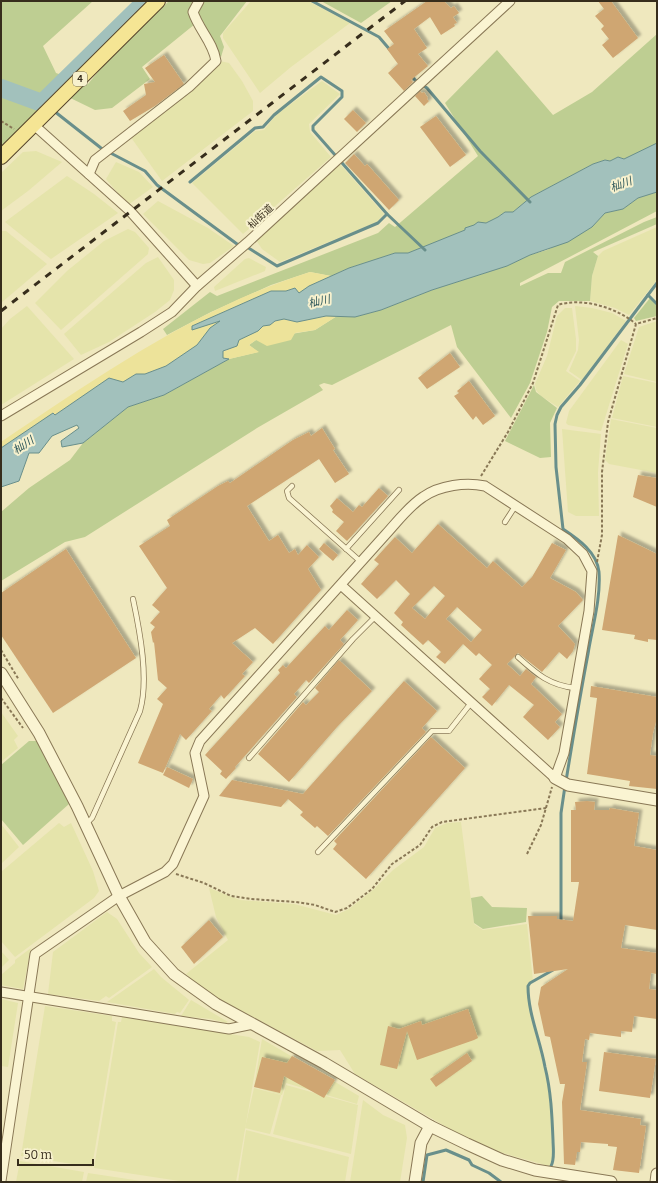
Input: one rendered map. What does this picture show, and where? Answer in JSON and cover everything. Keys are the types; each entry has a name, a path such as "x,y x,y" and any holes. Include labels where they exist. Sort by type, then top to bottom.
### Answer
{"main road":[{"name":"4","path":"1,157 158,1"}],"street":[{"path":"89,174 95,160 189,87 216,61 211,42 196,21 193,12 199,1"},
{"name":"杣街道","path":"1,416 172,312 197,286 248,242 510,1"},
{"path":"34,125 130,211 197,286"},
{"path":"1,1180 5,1132 35,954 119,896 165,872 173,864 204,796 204,786 195,753 200,742 342,586 361,563 423,497 431,492 471,483 486,486 567,539 583,554 592,571 589,611 564,753 562,782"},
{"path":"342,586 471,703 562,782 657,800"},
{"path":"1,673 39,733 119,896 144,942 174,974 216,1004 324,1063 430,1126 502,1160 535,1170 611,1182"},
{"path":"1,992 229,1029 253,1024"},
{"path":"415,1182 421,1143 430,1126"},
{"path":"656,1182 657,1174"}],"lane":[{"path":"292,486 287,491 289,498 361,563"},
{"path":"346,549 399,490"},
{"path":"505,522 516,505"},
{"path":"85,825 92,818 101,799 140,711 144,698 142,655 133,599"},
{"path":"249,758 353,639 376,616"},
{"path":"518,657 541,677 560,686 576,688"},
{"path":"318,852 432,732 449,731 471,703"}],"path":[{"path":"477,484 483,470 508,432 533,383 558,306 565,303 596,305 628,318 636,324"},
{"path":"636,324 657,318"},
{"path":"598,560 602,535 602,472 608,422 636,324"},
{"path":"527,854 535,841 549,797"},
{"path":"165,872 185,876 231,896 315,904 335,912 347,908 372,889 392,864 420,845 432,826 442,822 546,808"}],"shaded area":[{"path":"251,1 308,1 350,23 291,67 260,93 223,38 223,33"},
{"path":"220,61 229,63 242,81 253,101 253,111 162,181 130,136"},
{"path":"322,81 340,94 309,124 310,132 331,157 243,234 192,183 255,131 264,130 276,115"},
{"path":"36,151 62,162 28,191 1,211 1,173 23,152"},
{"path":"116,162 139,172 153,187 128,205 106,179"},
{"path":"340,164 384,214 377,222 280,262 262,249 256,240"},
{"path":"67,176 94,194 118,213 51,259 5,222"},
{"path":"158,201 208,228 234,246 210,263 203,264 189,260 143,214"},
{"path":"657,227 657,280 629,315 615,308 590,301 592,276 598,256 603,251"},
{"path":"128,229 135,232 149,248 148,254 61,330 35,303 67,271 104,241"},
{"path":"1,231 6,231 47,264 1,303"},
{"path":"158,257 174,280 174,290 170,300 155,312 109,342 81,355 64,334 146,263"},
{"path":"249,258 266,267 265,271 215,291 214,287 245,259"},
{"path":"27,306 74,359 1,405 1,329 10,319"},
{"path":"575,306 612,313 626,321 582,380 569,371 578,350 579,340"},
{"path":"565,308 572,308 576,339 576,351 566,371 580,381 558,407 541,396 536,390 535,384 547,356 557,316"},
{"path":"657,321 657,382 624,374 639,327"},
{"path":"621,340 628,344 601,431 568,425 566,423 569,411"},
{"path":"623,376 657,383 657,427 612,418"},
{"path":"611,419 657,428 657,473 609,464 605,460"},
{"path":"562,429 601,434 598,472 599,516 576,516 568,512"},
{"path":"1,712 18,736 14,740 18,748 1,762"},
{"path":"461,822 474,924 483,930 527,924 533,981 529,985 531,1016 547,1079 551,1105 552,1162 549,1166 492,1150 457,1133 355,1074 340,1050 317,1051 221,1000 199,986 186,974 228,940 216,917 209,888 240,900 294,904 336,915 349,909 374,889 393,870 424,847 435,828 447,823"},
{"path":"59,823 64,827 71,823 93,871 99,891 94,898 15,957 1,941 1,872"},
{"path":"1,824 19,847 1,864"},
{"path":"107,912 117,919 139,953 152,967 109,998 106,996 99,1001 48,994 53,952"},
{"path":"31,948 23,989 1,985 1,975 15,963 15,960"},
{"path":"1,951 9,960 1,968"},
{"path":"154,969 161,977 189,1000 180,1013 177,1012 175,1014 107,1002"},
{"path":"1,999 18,1003 8,1067 1,1066"},
{"path":"191,1000 228,1022 226,1023 211,1019 181,1016"},
{"path":"45,1006 112,1016 112,1021 116,1022 92,1167 21,1156"},
{"path":"122,1017 249,1037 260,1042 236,1182 186,1182 94,1168 118,1022 121,1022"},
{"path":"262,1039 359,1096 357,1104 286,1083 282,1095 254,1087"},
{"path":"286,1085 358,1105 351,1154 273,1134"},
{"path":"254,1088 281,1095 270,1134 245,1128"},
{"path":"363,1100 383,1115 405,1125 407,1138 400,1182 350,1182"},
{"path":"246,1130 349,1157 345,1182 238,1182"},
{"path":"20,1161 84,1172 82,1182 16,1182"},
{"path":"88,1173 148,1182 86,1182"}],"green space":[{"path":"1,1 93,1 43,46 56,73 88,84 106,62 169,1 247,1 220,36 224,47 221,57 195,24 142,67 150,79 112,108 95,110 60,93 40,108 1,147"},
{"path":"321,1 392,1 361,23"},
{"path":"657,34 657,143 655,145 624,159 618,157 610,161 605,160 593,164 531,197 513,212 505,212 486,223 465,228 466,230 408,253 395,253 349,268 331,276 310,272 271,285 211,312 167,335 163,329 210,292 217,296 378,233 389,223 395,227 478,156 445,103 497,50 553,115 592,92"},
{"path":"657,192 657,211 520,283 520,286 548,273 561,273 565,262 644,222 657,217 657,224 593,252 598,256 592,276 590,301 559,301 552,307 547,332 530,383 511,418 457,347 451,325 332,385 324,383 319,385 323,390 257,428 85,537 65,542 1,581 1,512 29,488 70,460 83,443 128,407 164,395 229,359 258,352 249,345 256,340 315,330 337,316 355,317 381,310 432,290 507,266 530,255 547,250 592,227 605,213 623,209 638,198"},
{"path":"650,298 657,306 657,316 636,321 634,318"},
{"path":"534,385 536,392 557,408 550,423 551,457 540,458 505,441"},
{"path":"29,741 37,741 67,797 69,804 23,845 1,819 1,765"},
{"path":"482,896 492,907 527,908 526,922 483,929 474,923 471,898"}],"sand":[{"path":"310,272 331,276 309,286 299,293 295,288 286,291 271,291 192,326 222,320 197,345 166,366 145,374 136,374 123,382 109,378 55,415 53,414 1,448 1,442 112,369 188,324 227,304"},
{"path":"326,316 337,316 315,330 295,333 291,340 267,346 256,340 249,345 259,352 229,359 223,358 223,352 236,346 239,340 263,326 270,325 275,321 284,319 297,322"}],"water":[{"name":"杣川","path":"657,143 657,192 638,198 623,209 605,213 592,227 568,242 530,255 507,266 432,290 381,310 355,317 326,316 297,322 284,319 275,321 270,325 263,326 258,331 239,340 237,346 223,351 223,358 229,359 164,395 128,407 83,443 62,447 61,441 79,428 77,425 52,436 39,453 29,453 19,481 1,487 1,448 53,413 55,415 109,378 123,382 136,374 145,374 166,366 197,345 210,328 220,321 192,330 192,326 271,291 286,291 295,288 299,293 309,286 349,268 395,253 408,253 465,230 465,228 478,222 486,223 505,212 513,212 531,197 593,164 605,160 610,161 618,157 624,159"}],"building":[{"path":"427,1 444,1 451,8 454,6 459,13 453,17 457,23 441,35 430,17 414,29 427,48 418,54 428,66 411,80 413,82 404,91 388,73 398,64 387,49 394,44 384,31"},
{"path":"598,1 611,1 638,38 613,58 602,45 609,39 601,29 604,26 595,16 604,9"},
{"path":"164,55 184,84 155,106 130,121 123,111 146,95 144,84 155,82 145,68"},
{"path":"420,91 422,93 424,92 429,101 424,106 415,96"},
{"path":"353,110 366,123 357,132 344,119"},
{"path":"436,116 466,155 450,167 420,127"},
{"path":"354,154 365,166 367,164 399,200 389,210 345,163"},
{"path":"450,353 460,367 427,389 418,378"},
{"path":"469,381 495,416 483,425 476,416 473,420 454,396 459,393 457,391"},
{"path":"322,428 335,449 333,450 349,474 335,483 319,459 247,506 269,541 278,535 289,553 295,549 298,555 307,545 319,557 308,569 321,590 273,644 255,628 232,643 253,662 242,674 245,676 224,699 221,695 209,709 212,711 186,740 180,734 163,773 138,763 163,704 157,699 167,688 158,680 154,642 153,643 151,632 155,627 150,623 160,612 152,605 167,588 139,546 170,526 167,520 218,486 228,481 230,483 293,440 309,432 311,436"},
{"path":"638,475 657,478 657,507 633,497"},
{"path":"379,488 388,496 347,541 336,531 344,522 332,512 333,510 330,506 337,498 353,512 359,505 362,507"},
{"path":"438,524 487,568 493,561 522,587 532,577 552,543 566,550 550,578 576,592 583,600 558,626 575,644 573,651 567,659 559,652 542,672 518,653 507,664 520,676 526,669 536,677 531,684 562,714 555,722 560,727 548,740 523,717 534,705 509,685 492,706 482,697 490,689 479,679 492,665 479,653 476,656 463,644 445,664 436,657 441,652 428,640 423,645 401,625 403,622 394,613 410,594 396,580 377,599 361,584 379,564 374,560 395,537 412,553","holes":["434,586 445,596 425,619 412,608","457,607 482,630 471,642 446,619"]},
{"path":"618,535 657,554 657,640 648,639 648,642 634,639 635,635 602,630"},
{"path":"324,543 338,555 333,561 319,549"},
{"path":"66,549 136,658 53,713 1,635 1,593"},
{"path":"347,610 358,620 340,640 344,644 309,683 306,680 294,694 297,697 226,779 220,774 222,771 205,755 280,673 278,670 283,665 286,668 325,626 329,630"},
{"path":"339,660 372,691 337,727 289,782 258,754 303,702 306,705 319,692 315,688"},
{"path":"404,681 437,711 422,728 426,732 328,836 317,826 315,828 300,815 303,812 288,799 281,807 219,796 232,780 303,794"},
{"path":"591,686 657,697 657,718 650,755 657,756 657,789 629,786 630,781 587,774 597,698 590,697"},
{"path":"431,737 465,768 366,879 333,849 337,844 334,841"},
{"path":"167,767 193,779 189,788 163,775"},
{"path":"575,802 595,802 594,810 609,810 610,808 639,813 634,846 657,850 657,930 625,925 621,948 657,953 657,974 651,973 649,989 657,990 657,1019 634,1016 632,1032 621,1031 621,1037 590,1033 589,1040 585,1039 582,1062 587,1062 580,1110 641,1119 640,1125 646,1126 639,1173 613,1170 617,1147 608,1146 608,1144 581,1142 580,1152 577,1152 575,1165 564,1164 562,1102 565,1084 560,1084 550,1037 545,1036 538,1004 541,987 568,969 534,974 528,916 557,916 557,919 573,921 579,882 571,882 571,810 576,810"},
{"path":"209,920 223,937 194,964 181,947"},
{"path":"468,1009 478,1038 417,1060 407,1031 397,1069 380,1065 388,1026 399,1029 421,1021 422,1025"},
{"path":"604,1052 656,1059 650,1098 599,1091"},
{"path":"467,1053 472,1061 436,1087 430,1079"},
{"path":"292,1056 335,1080 324,1098 284,1076 280,1093 254,1087 262,1057 287,1063"}],"waterway":[{"path":"1,88 42,103 146,1"},
{"path":"312,1 379,37 391,51"},
{"path":"411,75 415,80 427,88 480,151 530,202"},
{"path":"190,182 255,128 263,127 274,115 321,77 342,91 342,97 313,126 313,130 387,214 425,250"},
{"path":"54,111 101,148 145,171 157,185 237,244 241,245"},
{"path":"247,247 277,266 378,223 387,214"},
{"path":"566,781 599,593 599,572 595,558 591,552 575,537 563,529 556,467 555,424 561,407 580,385 657,283"},
{"path":"648,295 657,304"},
{"path":"561,922 561,813 565,786"},
{"path":"551,1166 554,1153 550,1094 543,1057 532,1017 528,986 530,983 553,970"},
{"path":"423,1182 427,1155 446,1150 469,1160 472,1165 489,1173 501,1182"}],"railway":[{"path":"1,311 405,1"}]}
